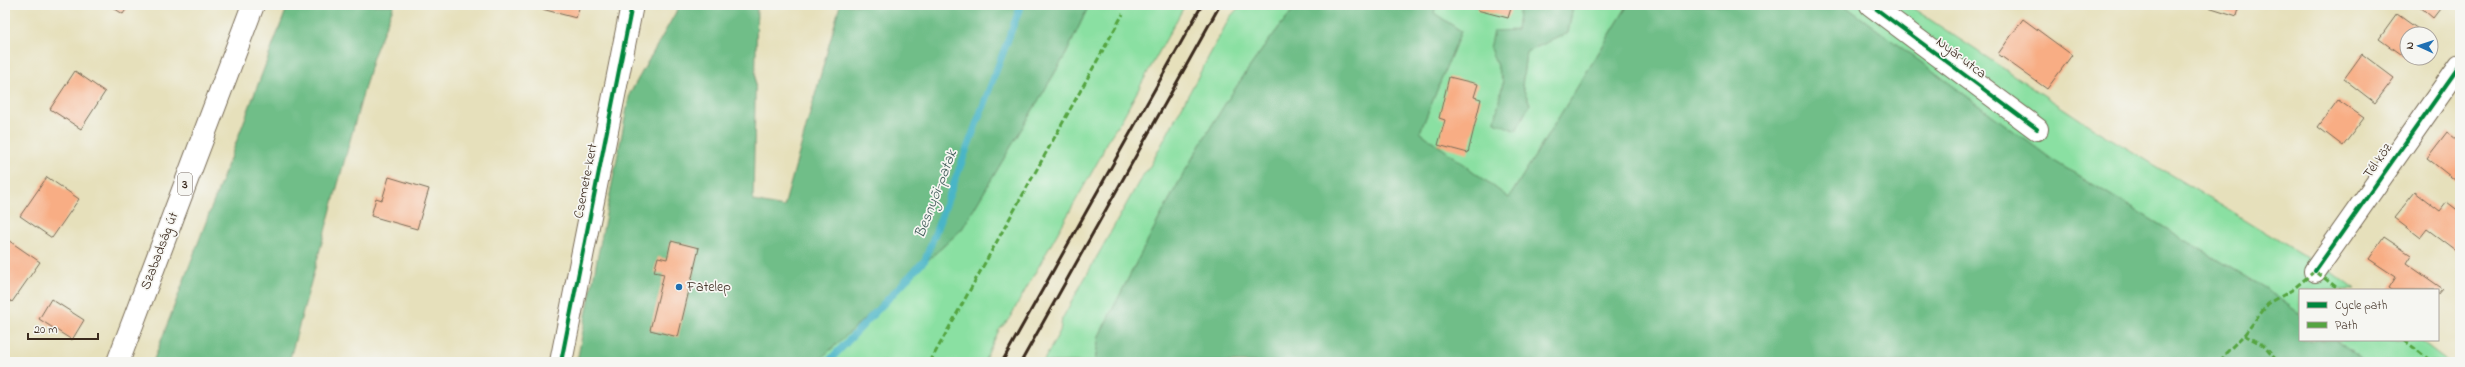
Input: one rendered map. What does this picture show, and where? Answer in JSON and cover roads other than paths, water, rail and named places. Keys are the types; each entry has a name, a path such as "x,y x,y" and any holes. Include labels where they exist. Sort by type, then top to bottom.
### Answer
{"street":[{"name":"Szabadság út","path":"118,362 253,5"},
{"name":"Csemete-kert","path":"561,362 632,5"},
{"name":"Nyár utca","path":"1872,5 2037,129"},
{"name":"Tél köz","path":"2315,271 2460,64"}],"waterway":[{"name":"Besnyői-patak","path":"828,362 925,260 1021,5"}],"railway":[{"path":"1002,362 1202,5"},
{"path":"1021,362 1220,5"}],"place":[{"name":"Fatelep","path":"679,287"}]}
